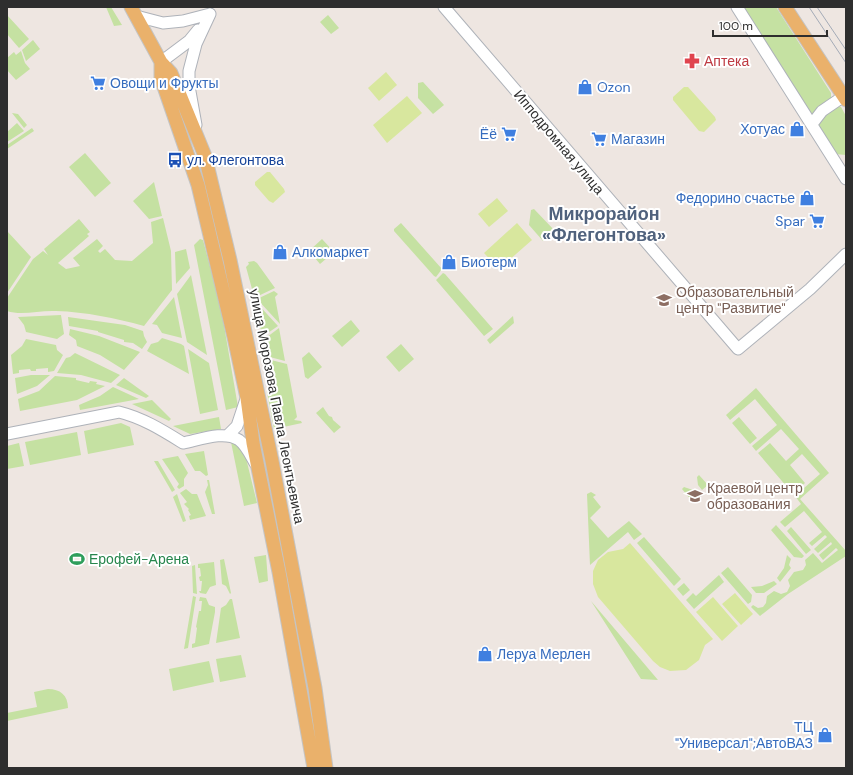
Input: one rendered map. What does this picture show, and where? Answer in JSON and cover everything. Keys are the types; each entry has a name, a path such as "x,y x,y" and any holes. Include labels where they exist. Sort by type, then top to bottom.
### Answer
{"main road":[{"path":"785,7 845,98"},
{"name":"улица Морозова Павла Леонтьевича","path":"134,11 161,62 171,73 201,144 230,260 272,461 315,688 326,768"},
{"name":"улица Морозова Павла Леонтьевича","path":"161,62 161,78 198,184 246,398 314,768"}],"street":[{"name":"Ипподромная улица","path":"444,7 738,349 810,289 846,254"},
{"path":"737,7 846,179"},
{"path":"134,11 163,23 183,21 212,10"},
{"path":"161,62 189,41 212,10"},
{"path":"201,144 195,121 189,86 189,72 196,44 212,10"},
{"path":"812,124 822,111 845,98"},
{"path":"227,436 237,426 246,398"},
{"path":"7,434 119,412 131,415 159,428 183,443 227,436 239,440 248,450 259,470"}],"green space":[{"path":"106,7 111,7 122,25 114,26"},
{"path":"739,7 776,7 831,93 831,99 810,117"},
{"path":"7,15 29,39 19,48 7,34"},
{"path":"328,15 339,28 331,34 320,22"},
{"path":"33,40 40,49 26,61 22,50"},
{"path":"21,51 25,63 30,69 16,80 7,70 7,58 14,52 16,55"},
{"path":"386,72 397,85 379,101 368,88"},
{"path":"423,82 444,105 433,114 418,98 418,83"},
{"path":"684,87 688,87 715,117 716,120 704,132 699,131 673,100 673,97"},
{"path":"407,96 422,113 387,143 373,125"},
{"path":"836,106 841,107 846,116 846,155 835,154 816,122"},
{"path":"12,113 18,114 27,125 24,128"},
{"path":"17,123 24,131 7,142 7,132"},
{"path":"32,128 34,131 7,149 7,145"},
{"path":"85,153 111,183 95,197 69,167"},
{"path":"267,172 270,172 285,192 273,203 269,201 255,185 255,182"},
{"path":"154,182 162,216 149,219 133,201"},
{"path":"497,198 508,211 489,227 478,214"},
{"path":"534,209 555,231 543,241 529,225 531,210"},
{"path":"163,218 171,251 172,290 144,326 89,314 50,311 19,313 7,311 7,298 33,259 43,251 48,255 44,249 79,219 90,232 87,234 89,236 58,263 66,269 80,266 73,258 97,239 103,246 98,251 100,253 105,249 115,260 132,261 153,243 151,222"},
{"path":"401,223 442,269 436,277 394,231 394,229"},
{"path":"517,223 532,240 499,269 484,253"},
{"path":"7,231 31,257 7,293"},
{"path":"200,239 203,240 221,308 238,407 226,410 194,245"},
{"path":"322,239 334,252 320,264 309,251"},
{"path":"186,249 190,268 176,284 175,252"},
{"path":"254,261 275,288 256,297 252,289 246,267 249,264 248,262"},
{"path":"443,273 493,329 484,336 436,280"},
{"path":"191,275 207,355 187,342 177,294"},
{"path":"274,291 278,294 275,297 280,324 257,299"},
{"path":"174,297 182,338 162,333 157,325 152,324"},
{"path":"256,302 278,326 262,337"},
{"path":"61,315 64,334 57,339 26,332 24,325 18,317"},
{"path":"513,316 514,323 490,344 487,340"},
{"path":"68,317 125,325 143,331 147,342 142,349 133,343 124,342 124,340 98,331 69,326"},
{"path":"351,320 360,331 342,347 332,336"},
{"path":"279,328 285,361 266,356 263,340"},
{"path":"70,329 99,336 140,352 124,370 100,355 77,346 76,340 69,335"},
{"path":"162,338 184,346 189,374 147,351 151,344 158,342"},
{"path":"26,339 56,345 57,350 63,355 54,371 48,372 48,368 36,369 36,371 31,371 30,369 19,370 19,373 13,374 11,355 22,346"},
{"path":"401,344 414,359 399,372 386,357"},
{"path":"188,349 209,363 218,410 200,414"},
{"path":"309,352 322,367 308,379 305,377 302,358"},
{"path":"75,353 120,375 111,383 81,375 57,373 66,358"},
{"path":"267,359 287,364 297,417 294,420 301,421 302,423 274,429 267,392 269,373"},
{"path":"31,375 50,375 37,386 17,394 15,378"},
{"path":"55,376 76,378 76,380 89,383 90,381 97,382 96,384 105,386 77,400 20,411 18,399 39,391"},
{"path":"124,378 149,396 146,398 116,385"},
{"path":"113,387 139,399 80,410 79,405 100,396"},
{"path":"756,388 829,473 800,499 846,551 846,556 788,594 760,616 751,607 753,605 758,608 763,607 766,603 767,596 774,591 781,594 787,592 790,586 788,580 794,572 803,570 806,565 805,560 813,553 822,563 838,550 836,548 823,560 819,555 832,544 831,542 818,553 814,549 827,537 825,535 812,546 809,543 822,532 804,511 785,527 780,522 801,504 795,496 820,474 802,454 790,465 805,483 793,494 758,453 770,443 786,461 799,449 781,429 756,451 752,446 777,425 755,399 730,420 726,415"},
{"path":"152,400 171,419 169,421 132,404"},
{"path":"323,407 329,416 332,417 333,420 341,427 334,433 316,413"},
{"path":"219,417 221,429 190,434 173,426"},
{"path":"739,417 757,438 750,444 732,423"},
{"path":"121,423 130,427 134,445 88,454 84,431"},
{"path":"77,432 81,455 30,465 25,442"},
{"path":"231,442 240,446 245,454 257,503 244,506"},
{"path":"19,443 24,466 7,469 7,446"},
{"path":"204,451 208,475 206,476 200,471 195,471 185,454"},
{"path":"178,456 188,473 184,479 184,486 179,489 177,487 179,484 162,459"},
{"path":"154,461 158,461 175,490 172,492"},
{"path":"699,475 708,485 702,490 698,485 697,477"},
{"path":"207,480 209,480 215,514 212,514 205,492 208,485"},
{"path":"684,487 693,490 697,494 691,500 682,489"},
{"path":"186,489 192,494 197,494 206,516 190,520 189,516 191,515 188,510 189,509 184,504 187,502 180,493"},
{"path":"591,492 596,495 593,497 601,507 590,518 608,538 629,521 642,534 634,540 628,532 590,565 587,494"},
{"path":"177,494 186,521 183,522 173,497"},
{"path":"776,525 804,556 802,558 794,557 771,530"},
{"path":"791,527 811,550 806,554 787,531"},
{"path":"644,537 681,579 674,586 637,543"},
{"path":"630,543 713,639 705,645 699,660 686,670 670,671 660,667 653,661 598,597 593,584 593,571 598,560 608,552 623,549"},
{"path":"266,555 268,581 259,583 254,557"},
{"path":"787,555 791,559 789,565 791,568 780,582 777,578 784,568"},
{"path":"224,559 230,594 226,586 222,584 220,560"},
{"path":"214,562 216,585 210,587 206,594 200,593 199,591 201,591 202,581 200,581 199,577 201,576 198,564"},
{"path":"195,565 197,594 193,593 192,566"},
{"path":"728,567 752,595 751,602 748,604 721,573"},
{"path":"719,575 724,582 694,609 686,600 693,593 696,596"},
{"path":"774,581 777,584 764,593 756,593 751,587 762,586"},
{"path":"684,583 690,590 683,596 677,589"},
{"path":"735,593 753,614 741,625 722,604"},
{"path":"193,596 196,597 188,648 184,649"},
{"path":"200,597 206,598 209,605 215,607 215,612 209,644 192,648 192,644 195,643 199,611 201,611 202,601 199,601"},
{"path":"713,597 738,626 722,641 696,612"},
{"path":"230,599 232,599 240,638 216,643 221,608 226,605"},
{"path":"591,601 658,680 641,679"},
{"path":"241,655 246,677 220,682 216,659"},
{"path":"209,661 214,682 173,691 169,669"},
{"path":"48,689 56,690 65,696 68,703 68,708 7,721 7,713 37,707 34,692"}],"tram line":[{"path":"809,7 846,63"},
{"path":"817,7 846,50"}],"place":[{"name":"Аптека","path":"692,61"},
{"name":"Овощи и Фрукты","path":"98,83"},
{"name":"Ozon","path":"585,87"},
{"name":"Хотуас","path":"797,129"},
{"name":"Ёё","path":"509,134"},
{"name":"Магазин","path":"599,139"},
{"name":"ул. Флегонтова","path":"175,160"},
{"name":"Федорино счастье","path":"807,198"},
{"name":"Spar","path":"817,221"},
{"name":"Алкомаркет","path":"280,252"},
{"name":"Биотерм","path":"449,262"},
{"name":"Образовательный центр \"Развитие\"","path":"664,300"},
{"name":"Краевой центр образования","path":"695,496"},
{"name":"Ерофей-Арена","path":"77,559"},
{"name":"Леруа Мерлен","path":"485,654"},
{"name":"ТЦ \"Универсал\";АвтоВАЗ","path":"825,735"}],"district":[{"name":"Микрорайон «Флегонтова»","path":"604,224"}]}
